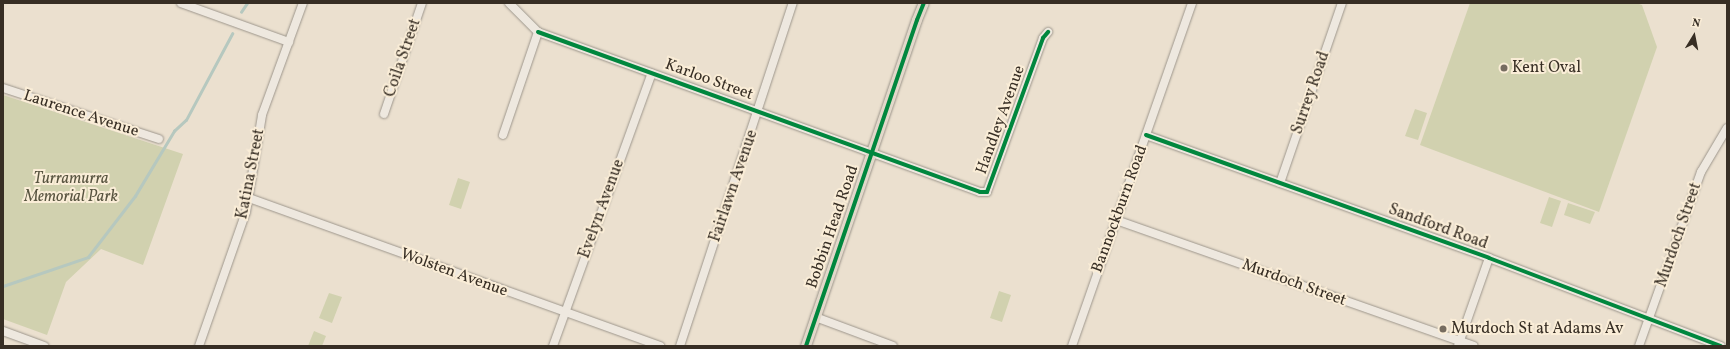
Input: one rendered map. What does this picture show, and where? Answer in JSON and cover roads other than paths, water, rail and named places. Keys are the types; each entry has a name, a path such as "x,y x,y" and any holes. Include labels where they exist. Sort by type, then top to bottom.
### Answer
{"main road":[{"name":"Bobbin Head Road","path":"806,346 924,3"}],"street":[{"path":"181,3 289,42"},
{"name":"Katina Street","path":"199,346 249,198 262,115 303,3"},
{"name":"Coila Street","path":"384,114 422,3"},
{"path":"503,135 538,32 509,3"},
{"name":"Fairlawn Avenue","path":"680,346 759,111 793,3"},
{"name":"Bannockburn Road","path":"1072,346 1192,3"},
{"name":"Surrey Road","path":"1280,182 1342,3"},
{"name":"Karloo Street","path":"538,32 872,152"},
{"name":"Handley Avenue","path":"872,152 972,191 987,192 1043,38 1048,32"},
{"name":"Evelyn Avenue","path":"553,346 652,72"},
{"name":"Laurence Avenue","path":"3,88 159,139"},
{"name":"Murdoch Street","path":"1639,346 1650,319 1701,172 1727,128"},
{"name":"Sandford Road","path":"1146,135 1489,258 1721,346"},
{"name":"Wolsten Avenue","path":"249,198 564,313 660,346"},
{"name":"Murdoch Street","path":"1116,220 1458,344 1472,346"},
{"path":"1458,344 1489,258"},
{"path":"815,317 893,346"},
{"path":"4,334 44,346"}],"waterway":[{"path":"241,12 247,3"},
{"path":"3,286 88,257 135,196 174,131 186,120 232,34"}],"place":[{"name":"Kent Oval","path":"1504,68"},
{"name":"Murdoch St at Adams Av","path":"1443,329"}],"park label":[{"name":"Turramurra Memorial Park","path":"71,188"}]}
